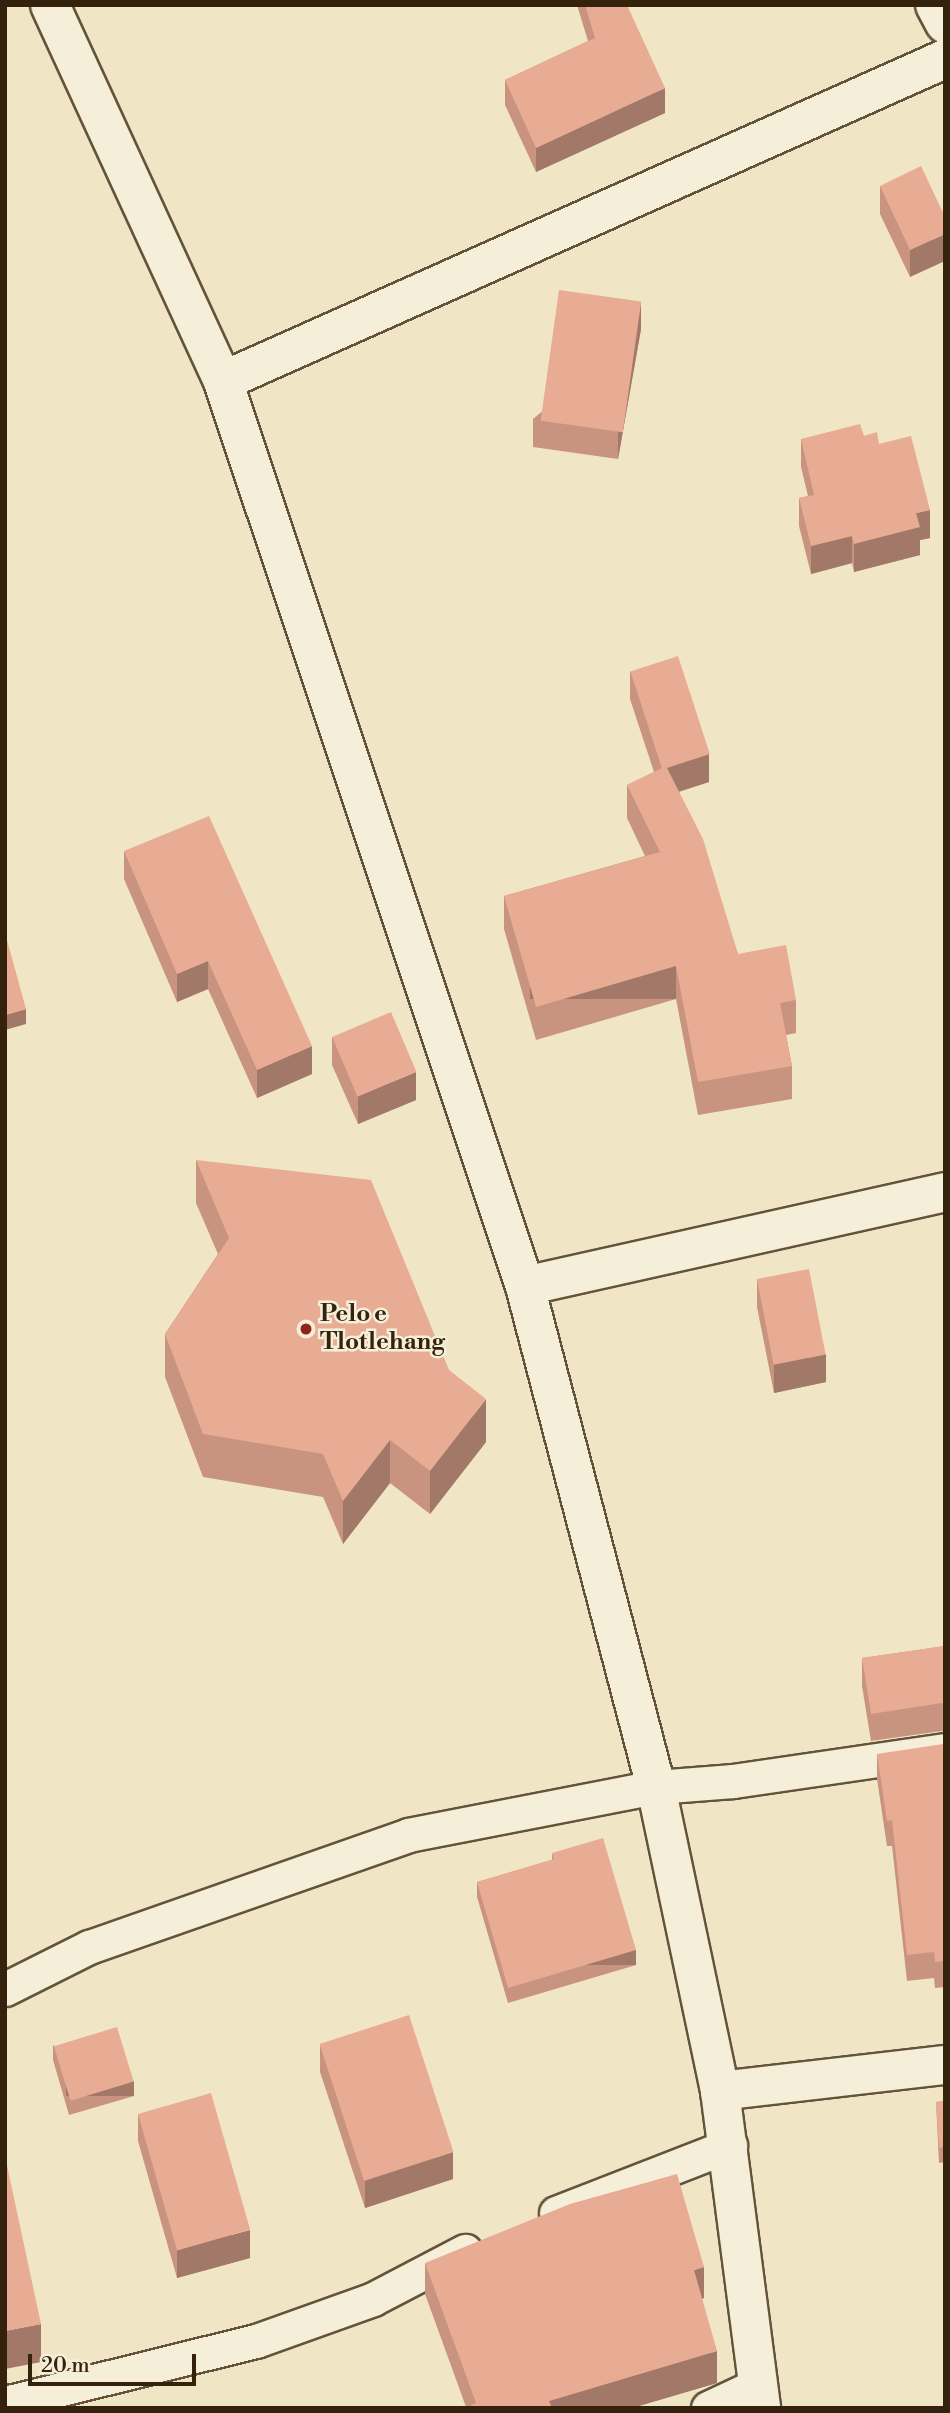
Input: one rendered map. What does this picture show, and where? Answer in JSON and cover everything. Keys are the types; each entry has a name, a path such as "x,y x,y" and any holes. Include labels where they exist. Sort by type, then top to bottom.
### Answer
{"street":[{"path":"50,5 223,381 525,1286 656,1787 730,2144 760,2396"},
{"path":"935,5 945,24"},
{"path":"223,381 945,59"},
{"path":"525,1286 945,1192"},
{"path":"720,2091 945,2065"}],"lane":[{"path":"5,1989 89,1947 408,1835 656,1787 733,1781 945,1750"},
{"path":"5,2403 256,2341 373,2299 509,2231 730,2144"},
{"path":"708,2408 760,2396"}],"building":[{"path":"585,5 627,5 665,88 536,148 505,80 595,38"},
{"path":"921,166 945,217 945,234 910,250 880,186"},
{"path":"559,290 641,302 623,432 541,421"},
{"path":"860,424 864,436 877,432 879,444 911,436 930,510 916,513 920,527 854,544 852,536 811,546 799,498 814,495 801,439"},
{"path":"678,656 710,754 662,769 630,671"},
{"path":"666,766 703,839 738,954 786,945 796,1000 780,1003 792,1066 698,1082 676,966 536,1007 504,896 660,852 627,785"},
{"path":"209,816 312,1046 257,1070 208,961 177,974 124,851"},
{"path":"7,940 26,1009 5,1015 5,941"},
{"path":"391,1012 416,1072 357,1097 332,1037"},
{"name":"Pelo e Tlotlehang","path":"196,1160 371,1180 449,1370 486,1399 430,1471 390,1440 343,1501 323,1454 203,1434 165,1334 229,1238"},
{"path":"809,1269 826,1354 774,1365 757,1279"},
{"path":"945,1646 945,1704 871,1714 862,1658"},
{"path":"943,1744 945,1961 935,1962 934,1952 907,1955 892,1820 887,1821 877,1754"},
{"path":"603,1838 636,1950 508,1988 477,1882 554,1859 552,1853"},
{"path":"409,2015 453,2152 364,2181 320,2044"},
{"path":"117,2027 134,2082 71,2101 54,2046"},
{"path":"211,2093 250,2229 177,2250 138,2114"},
{"path":"945,2101 945,2147 939,2148 936,2102"},
{"path":"5,2156 41,2324 5,2331"},
{"path":"677,2174 704,2267 694,2270 717,2351 549,2401 552,2408 465,2408 476,2403 425,2263 570,2204"}],"place":[{"name":"Pelo e Tlotlehang","path":"306,1329"}]}
